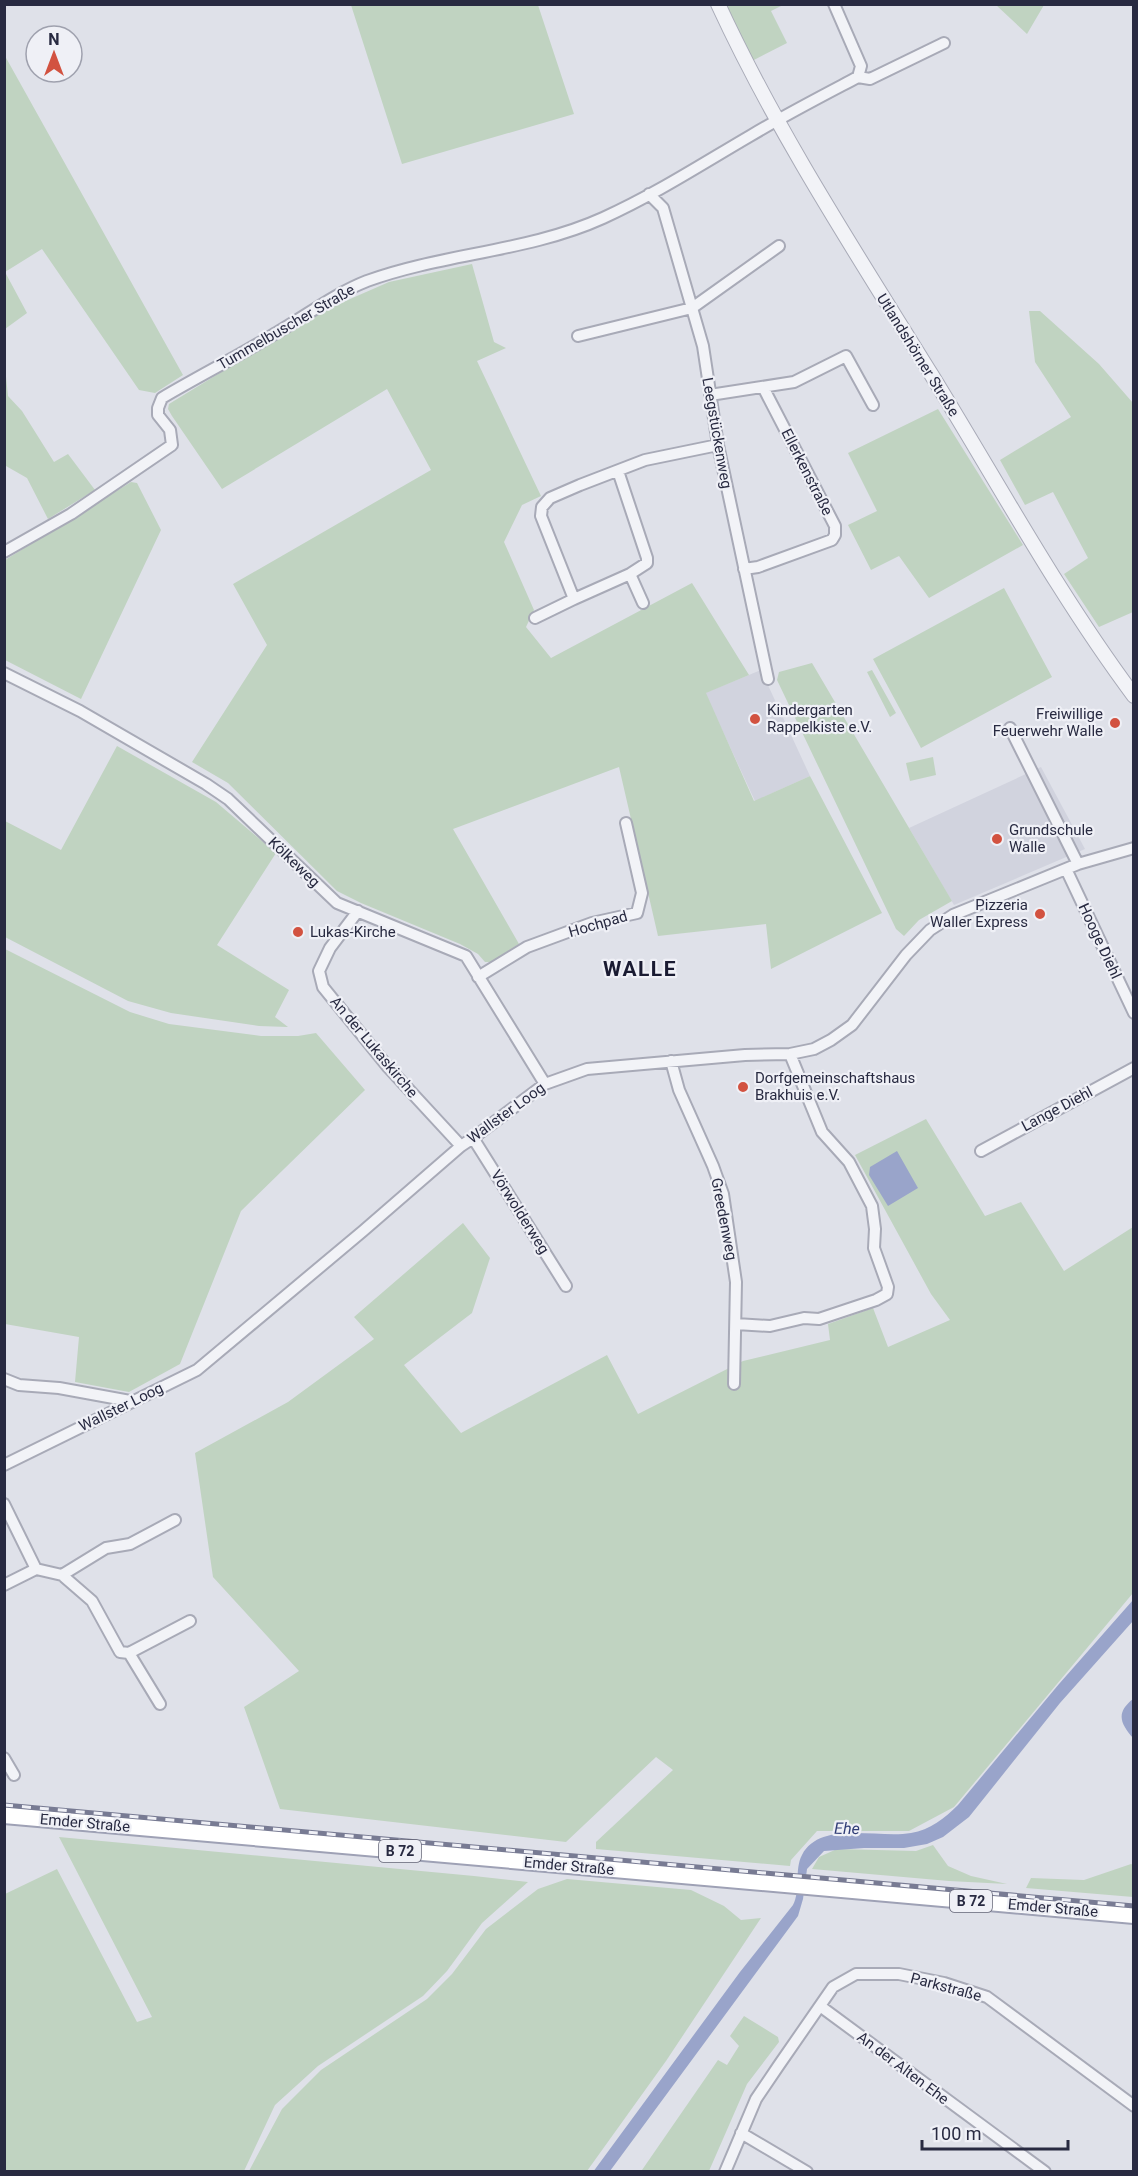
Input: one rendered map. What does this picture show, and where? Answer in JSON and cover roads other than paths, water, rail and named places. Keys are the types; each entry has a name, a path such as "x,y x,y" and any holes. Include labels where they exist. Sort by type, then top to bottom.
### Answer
{"main road":[{"name":"Emder Straße","path":"4,1815 1134,1916"}],"street":[{"name":"Utlandshörner Straße","path":"718,4 751,73 838,226 1071,602 1134,696"},
{"path":"834,4 861,66 858,77"},
{"name":"Tummelbuscher Straße","path":"4,552 71,514 172,445 170,430 158,415 162,398 276,333 333,297 365,282 404,269 559,235 603,218 703,165 777,120 858,77 870,79 944,43"},
{"name":"Leegstückenweg","path":"649,194 663,208 703,346 718,445 768,679"},
{"path":"578,336 692,308 779,246"},
{"path":"710,395 794,382 846,356 873,405"},
{"name":"Ellerkenstraße","path":"744,569 758,567 832,540 835,535 835,526 763,387"},
{"path":"574,599 540,512 545,502 654,457 718,445"},
{"path":"535,618 646,565 647,558 618,471"},
{"path":"630,574 643,603"},
{"name":"Kölkeweg","path":"4,673 80,711 228,799 337,903 466,957 544,1084"},
{"path":"1010,728 1078,864"},
{"name":"Hochpad","path":"478,977 527,947 592,923 637,913 642,893 626,823"},
{"name":"Wallster Loog","path":"4,1465 196,1370 461,1146 544,1084 587,1069 745,1055 790,1054 814,1049 852,1025 901,960 930,930 953,915 1078,864 1134,848"},
{"name":"Hooge Diehl","path":"1066,870 1134,1013"},
{"name":"An der Lukaskirche","path":"358,910 330,948 320,971 323,987 388,1067 461,1146"},
{"path":"736,1324 770,1326 804,1318 819,1319 876,1300 887,1294 888,1287 874,1248 875,1229 872,1206 849,1162 822,1132 790,1054"},
{"name":"Greedenweg","path":"671,1061 680,1090 723,1194 736,1282 735,1384"},
{"name":"Lange Diehl","path":"981,1151 1134,1068"},
{"name":"Vörwolderweg","path":"473,1138 566,1286"},
{"path":"4,1379 19,1385 59,1388 130,1402"},
{"path":"4,1504 36,1569"},
{"path":"62,1575 106,1548 130,1544 175,1520"},
{"path":"4,1585 36,1569 62,1575 92,1601 120,1652 129,1653 190,1621"},
{"path":"129,1653 160,1704"},
{"path":"4,1758 14,1775"},
{"name":"Parkstraße","path":"725,2172 756,2099 833,1987 856,1974 899,1974 944,1983 987,1997 1134,2106"},
{"name":"An der Alten Ehe","path":"820,2006 1045,2172"},
{"path":"741,2133 807,2172"}],"water":[{"path":"897,1151 918,1188 888,1206 869,1175 870,1167"},
{"path":"1133,1600 1133,1621 1060,1703 969,1817 943,1837 927,1844 904,1848 824,1851 807,1869 798,1916 610,2171 593,2172 740,1972 793,1905 797,1893 798,1867 802,1855 811,1844 836,1834 911,1833 925,1829 942,1819 958,1805"},
{"path":"1133,1699 1133,1738 1125,1728 1122,1714 1127,1704"}],"railway":[{"path":"4,1805 1134,1906"}],"place":[{"name":"Kindergarten Rappelkiste e.V.","path":"755,719"},
{"name":"Freiwillige Feuerwehr Walle","path":"1115,723"},
{"name":"Grundschule Walle","path":"997,839"},
{"name":"Pizzeria Waller Express","path":"1040,914"},
{"name":"Lukas-Kirche","path":"298,932"},
{"name":"Dorfgemeinschaftshaus Brakhuis e.V.","path":"743,1087"}],"district":[{"name":"WALLE","path":"640,969"}],"water label":[{"name":"Ehe","path":"847,1828"}]}
